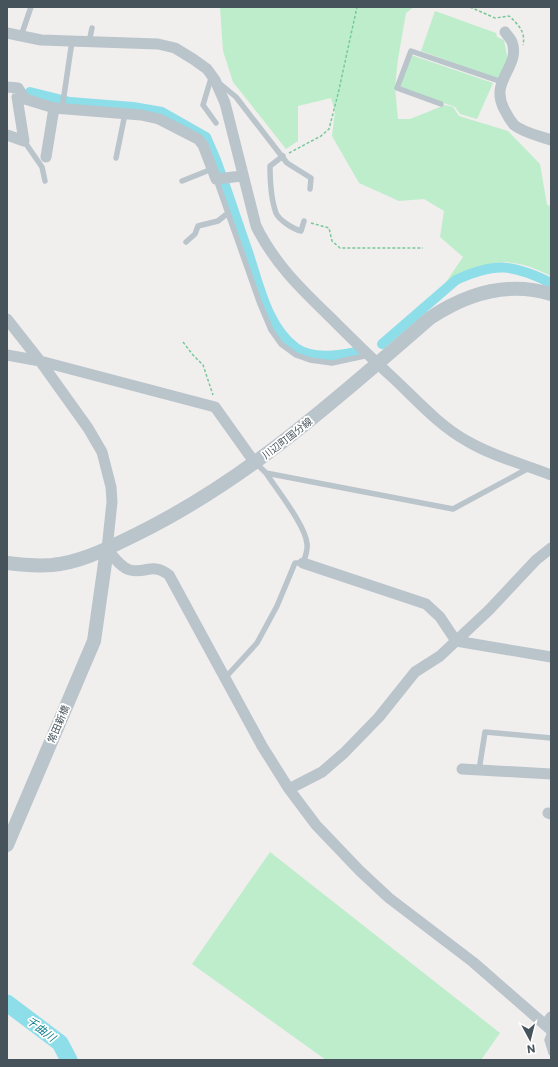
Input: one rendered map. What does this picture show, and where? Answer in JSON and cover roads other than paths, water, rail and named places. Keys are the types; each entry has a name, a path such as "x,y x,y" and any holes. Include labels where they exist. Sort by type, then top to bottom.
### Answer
{"street":[{"path":"505,32 512,43 512,58 499,91 499,100 511,121 525,130 551,140"},
{"path":"7,33 41,40 158,44 175,48 207,69 214,78 227,110 237,145 242,176 256,226 273,256 299,287 429,412 466,441 551,475"},
{"path":"7,87 18,88 25,99 59,108 125,114 159,119 198,139 203,145 219,176 242,176"},
{"path":"21,94 17,97 24,142"},
{"path":"46,157 59,108"},
{"path":"7,135 24,142"},
{"name":"川辺町国分線","path":"7,563 53,564 72,561 107,549 164,521 205,497 255,463 315,417 373,359 430,318 448,307 467,298 501,289 529,290 551,294"},
{"path":"7,319 40,361 88,428 102,452 111,487 112,502 107,549 125,568 131,571 154,567 169,575 262,746 289,789 316,825 360,871 389,898 473,962 549,1026"},
{"path":"7,355 40,361 215,407 255,463"},
{"path":"289,789 322,772 338,758 379,717 414,672 440,656 489,610 536,560 551,548"},
{"name":"常田新橋","path":"7,844 94,641 107,549"},
{"path":"304,563 426,604 440,617 456,641 551,657"},
{"path":"462,769 551,774"}],"lane":[{"path":"21,36 31,7"},
{"path":"88,42 92,28"},
{"path":"59,108 66,80 72,41"},
{"path":"441,104 396,88 411,51 502,82"},
{"path":"216,123 202,105 214,78 236,97 287,163 311,178 310,189"},
{"path":"116,158 125,114"},
{"path":"24,142 42,167 45,181"},
{"path":"283,156 270,166 270,184 276,214 294,229 301,231 304,222"},
{"path":"182,181 219,176 228,214 271,330 281,344 296,355 310,360 332,363 373,359"},
{"path":"186,242 195,234 198,226 218,221 228,214"},
{"path":"224,678 257,643 277,606 295,563 304,563 307,545 305,533 266,473 255,463"},
{"path":"266,473 453,509 532,467"},
{"path":"479,770 486,732 551,738"},
{"path":"549,1026 547,1040 551,1054"}],"waterway":[{"path":"30,92 70,102 133,107 162,112 206,137 220,171 260,291 278,329 296,348 310,354 325,356 355,352"},
{"path":"382,344 456,280 470,274 493,268 515,269 551,283"},
{"name":"千曲川","path":"7,1003 60,1043 69,1060"}]}
